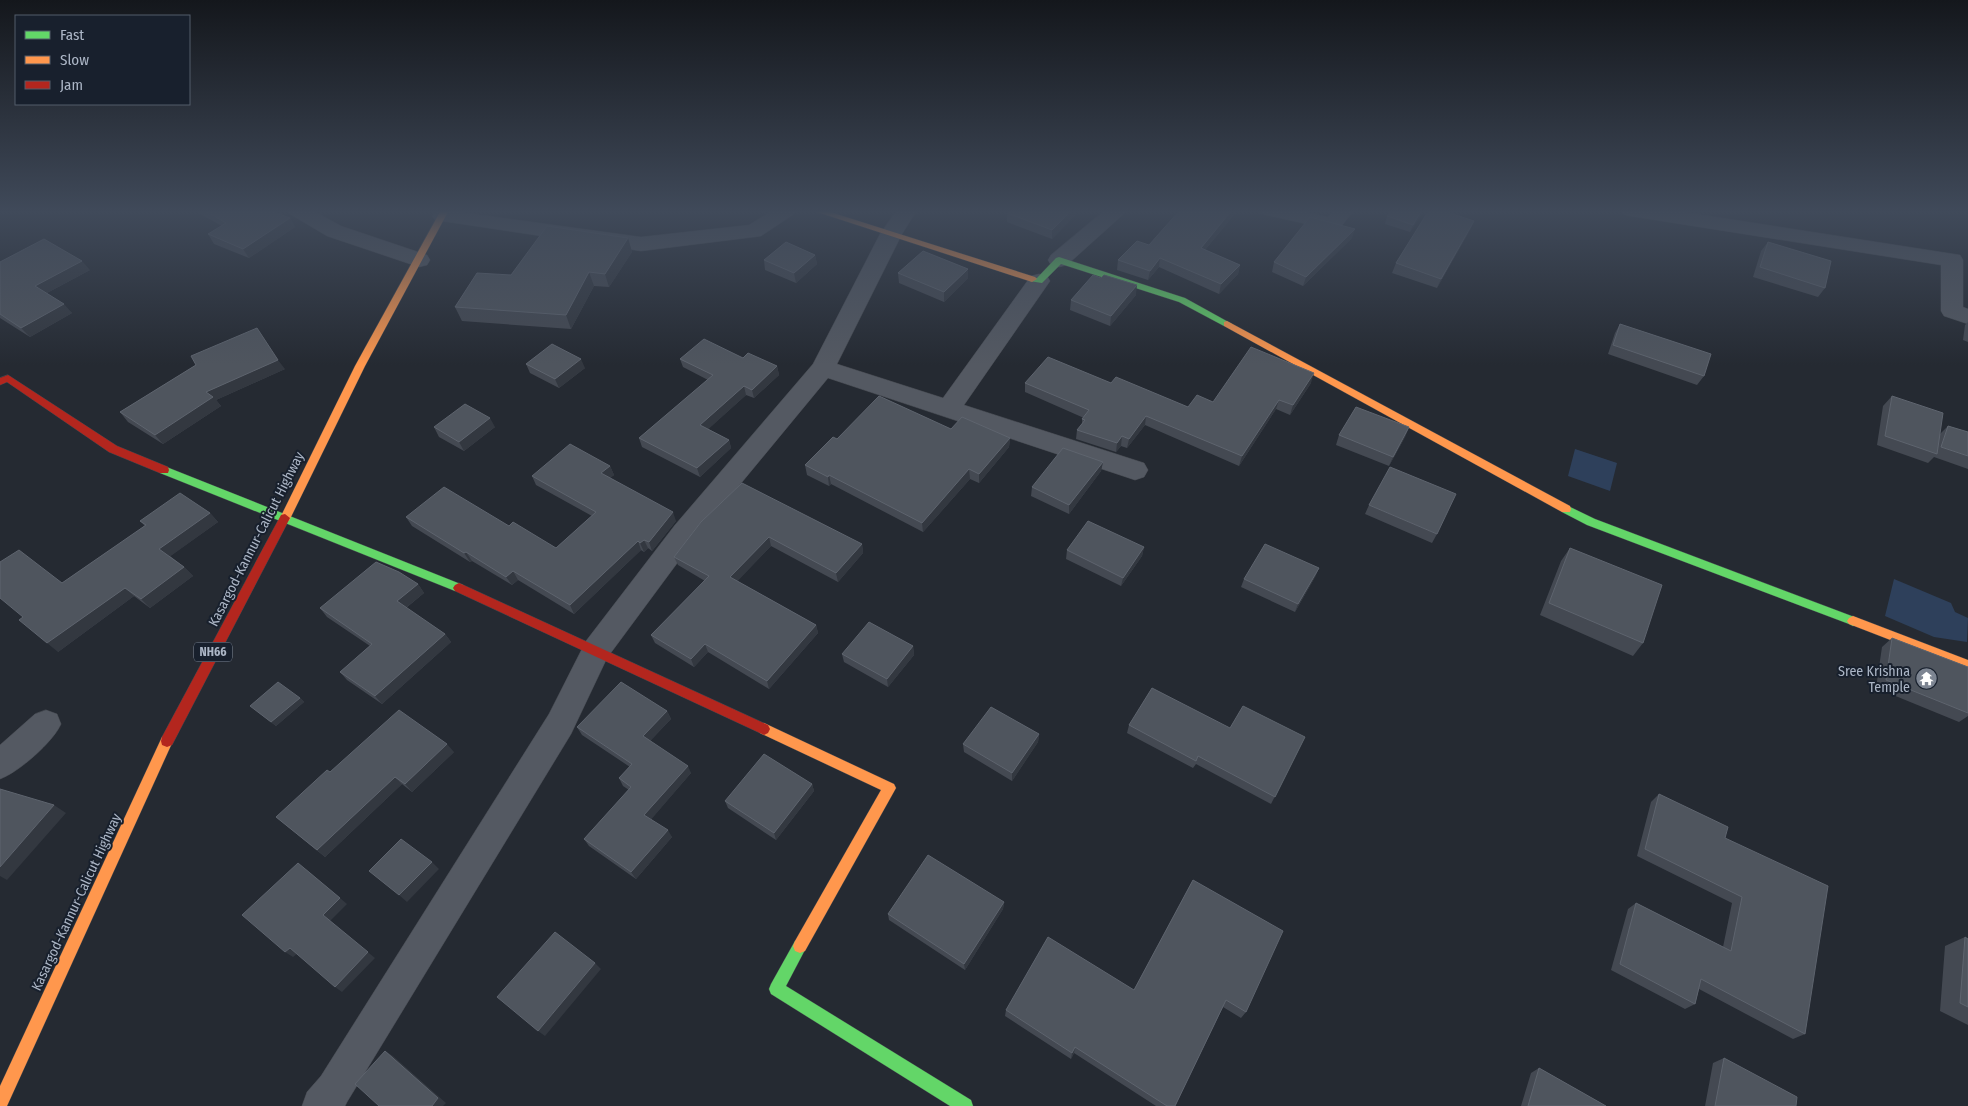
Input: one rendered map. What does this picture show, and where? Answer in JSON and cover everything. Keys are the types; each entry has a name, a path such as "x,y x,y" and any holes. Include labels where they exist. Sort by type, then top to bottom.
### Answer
{"main road":[{"name":"Kasargod-Kannur-Calicut Highway","path":"0,1103 174,725 285,518 360,366 419,262"},
{"path":"978,262 1039,281 1057,262"},
{"path":"1064,262 1182,300 1590,522 1968,665"},
{"path":"3,377 113,449 461,589 596,650 889,788 776,989 965,1106"}],"street":[{"path":"334,1100 560,724 596,650 685,532 823,368 877,262"},
{"path":"1952,262 1952,311 1968,317"},
{"path":"948,409 1039,281"},
{"path":"823,368 1135,470"},
{"path":"0,765 46,724"}],"water":[{"path":"1575,449 1617,463 1610,491 1568,476"},
{"path":"1894,579 1951,603 1955,612 1968,618 1967,642 1934,637 1885,616"}],"building":[{"path":"0,262 81,262 35,286 64,304 21,328 0,314"},
{"path":"521,262 613,262 605,274 589,272 566,315 455,307 477,273 511,275"},
{"path":"768,262 807,262 794,273"},
{"path":"911,262 950,262 968,269 944,292 898,273"},
{"path":"1123,262 1157,262 1150,271"},
{"path":"1168,262 1232,262 1240,265 1221,284"},
{"path":"1274,262 1322,262 1306,277"},
{"path":"1397,262 1451,262 1441,279 1396,263"},
{"path":"1762,262 1831,262 1825,288 1760,267"},
{"path":"1093,275 1101,278 1104,275 1137,285 1111,316 1071,300"},
{"path":"1620,324 1711,354 1704,376 1613,345"},
{"path":"257,328 278,360 206,392 213,397 155,435 120,412 196,365 191,356"},
{"path":"704,339 743,358 748,353 777,366 752,390 744,386 700,425 729,440 697,468 639,438 713,375 680,359"},
{"path":"552,344 581,359 555,379 526,364"},
{"path":"1251,347 1314,373 1293,405 1279,400 1242,456 1146,416 1129,439 1122,436 1117,443 1077,430 1085,420 1082,419 1089,410 1025,383 1048,357 1111,383 1116,377 1188,407 1197,395 1213,402"},
{"path":"879,396 951,429 962,417 1010,438 979,474 969,469 922,523 829,475 828,477 805,465 833,437 837,439"},
{"path":"1892,396 1943,413 1937,454 1885,436"},
{"path":"465,404 490,418 459,442 434,427"},
{"path":"1356,407 1409,427 1393,457 1339,435"},
{"path":"1948,426 1968,432 1968,456 1941,447"},
{"path":"570,444 610,466 601,473 673,512 649,542 644,540 640,543 638,541 570,605 513,571 506,577 406,517 444,487 509,526 513,522 556,548 596,512 532,476"},
{"path":"1063,448 1103,462 1069,505 1032,487"},
{"path":"1390,467 1456,494 1437,534 1369,505"},
{"path":"742,483 862,544 836,573 769,537 730,577 816,625 767,681 705,644 691,659 651,635 709,576 674,557 701,522"},
{"path":"180,493 210,513 159,549 184,567 141,599 125,588 47,643 19,620 23,617 0,598 0,562 19,550 62,583 146,525 140,521"},
{"path":"1088,521 1144,547 1123,578 1067,550"},
{"path":"1265,544 1319,568 1298,604 1244,579"},
{"path":"1570,548 1662,585 1643,643 1549,603"},
{"path":"376,562 399,572 418,584 397,601 445,634 375,696 340,672 372,644 320,608"},
{"path":"869,622 913,646 887,679 842,654"},
{"path":"1892,638 1968,667 1968,713 1886,680"},
{"path":"278,682 300,698 271,722 250,706"},
{"path":"621,682 667,711 643,736 688,766 644,815 668,830 631,872 584,839 631,787 619,778 632,764 577,727"},
{"path":"1152,688 1230,728 1243,706 1305,737 1275,797 1198,756 1196,761 1129,725"},
{"path":"991,707 1039,734 1012,773 963,744"},
{"path":"399,710 447,744 405,784 395,777 317,850 276,817 327,770 330,772"},
{"path":"764,754 812,784 774,833 725,801"},
{"path":"0,789 54,805 0,867"},
{"path":"1659,794 1728,827 1725,838 1828,886 1805,1034 1701,979 1695,1004 1620,964 1636,903 1731,951 1742,897 1645,849"},
{"path":"401,839 432,862 399,895 369,871"},
{"path":"928,855 1004,902 964,964 888,914"},
{"path":"298,863 340,898 323,915 368,952 335,987 290,948 285,952 242,915"},
{"path":"1193,880 1283,931 1246,1012 1226,1000 1175,1106 1167,1106 1075,1047 1072,1053 1006,1010 1048,937 1134,990"},
{"path":"555,932 595,963 538,1031 497,997"},
{"path":"1965,937 1968,939 1968,1007 1960,1003"},
{"path":"385,1051 438,1098 432,1106 379,1106 355,1084"},
{"path":"1724,1058 1797,1097 1796,1106 1715,1106"},
{"path":"1539,1068 1606,1106 1528,1106"}],"traffic: fast":[{"path":"1032,279 1039,281 1057,262"},
{"path":"1064,262 1182,300 1227,324"},
{"path":"164,470 459,588"},
{"path":"1566,509 1591,522 1853,621"},
{"path":"800,946 776,989 965,1106"}],"traffic: slow":[{"path":"285,518 360,366 417,262"},
{"path":"977,262 1032,279"},
{"path":"1227,324 1566,509"},
{"path":"1853,621 1968,665"},
{"path":"764,729 889,788 800,946"},
{"path":"0,1103 167,741"}],"traffic: jam":[{"path":"0,382 8,378 113,449 164,470"},
{"path":"167,741 285,518"},
{"path":"459,588 764,729"}],"place":[{"name":"Sree Krishna Temple","path":"1926,679"}]}
